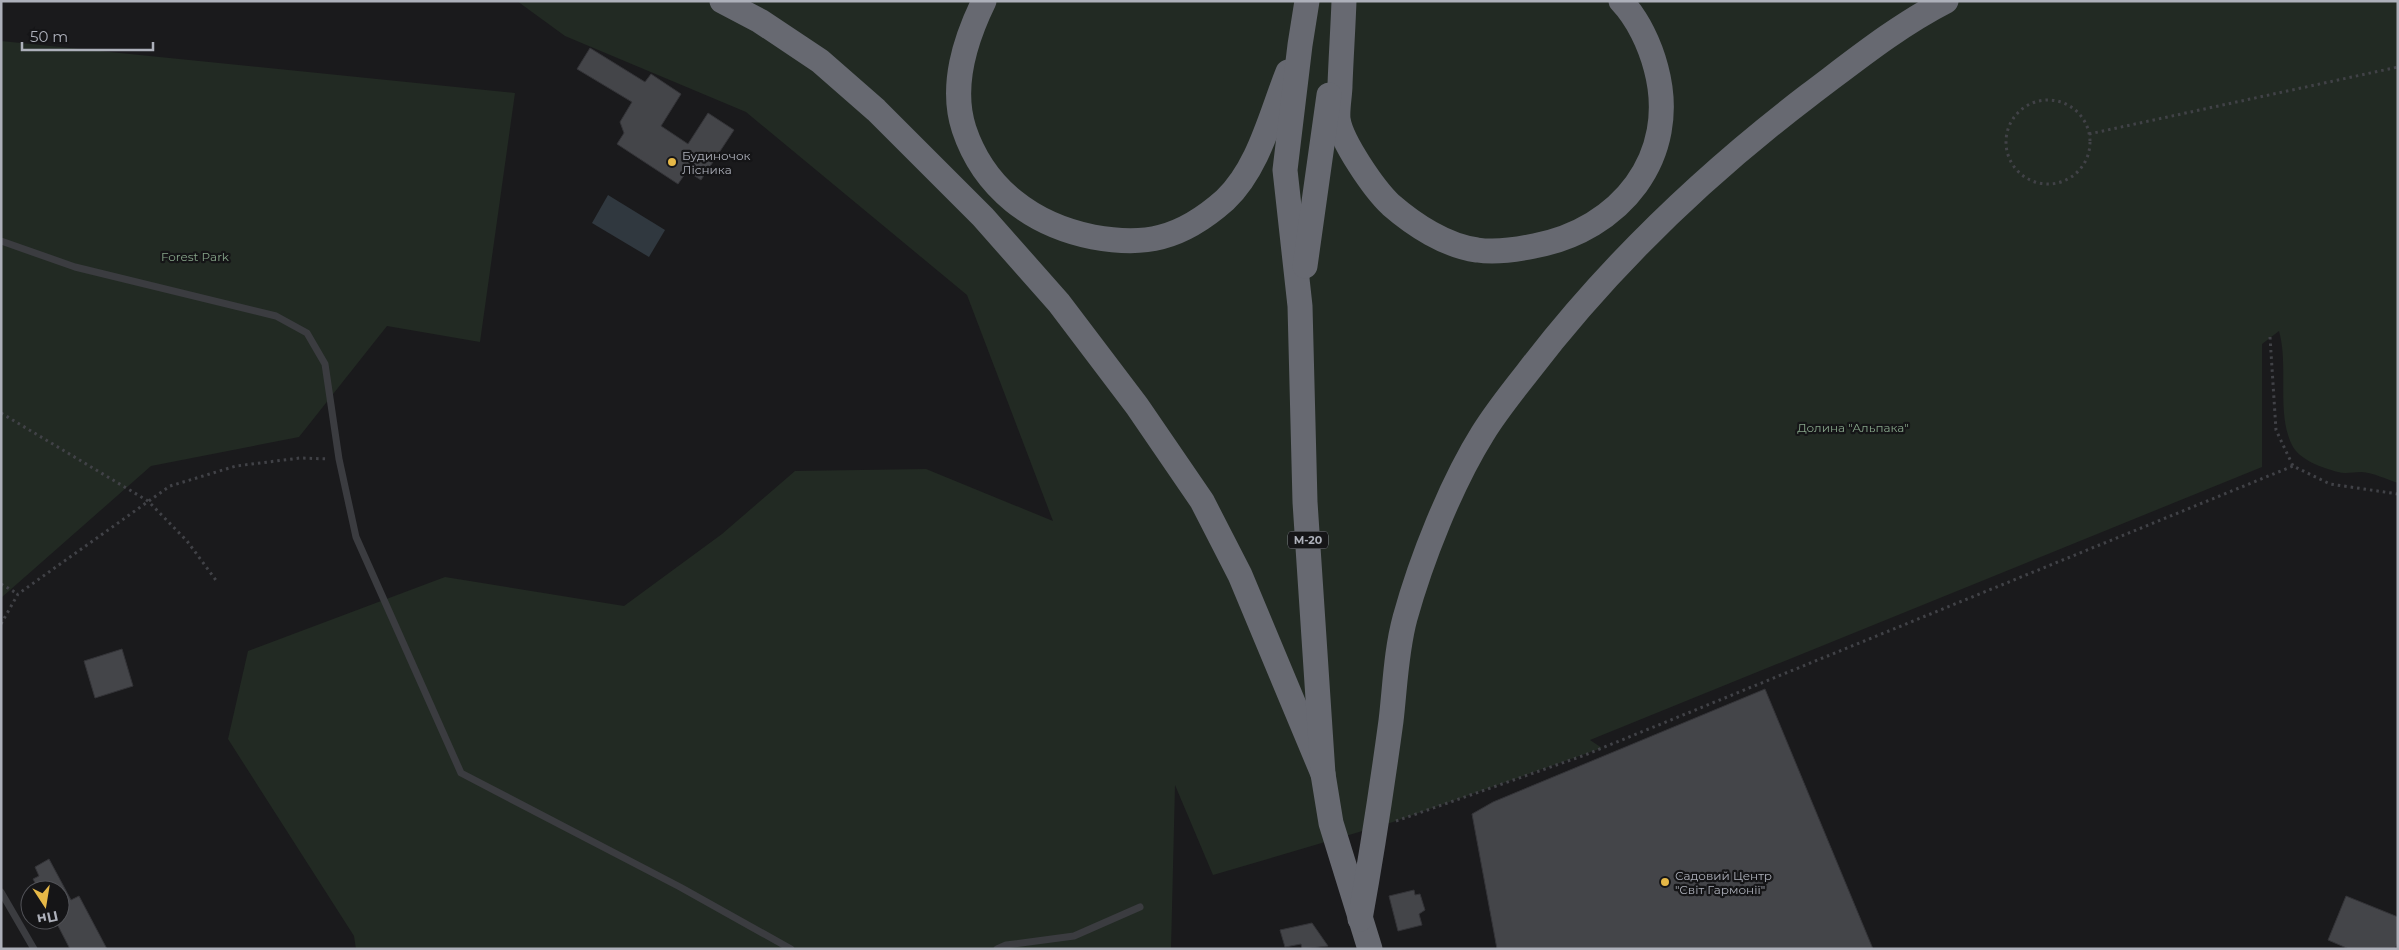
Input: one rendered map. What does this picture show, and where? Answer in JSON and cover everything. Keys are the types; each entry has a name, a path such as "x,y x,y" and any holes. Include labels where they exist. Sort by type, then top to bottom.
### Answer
{"highway":[{"path":"722,1 760,22 820,62 876,110 983,217 1059,303 1137,406 1202,501 1240,575 1323,774"},
{"path":"984,1 968,33 960,71 960,99 964,128 982,169 1013,203 1039,219 1069,232 1119,242 1160,238 1196,222 1226,199 1253,166 1300,45"},
{"name":"М-20","path":"1307,1 1285,170 1300,306 1306,502 1323,774 1331,823 1370,949"},
{"path":"1344,1 1338,120 1365,175 1382,196 1411,222 1443,239 1476,250 1507,251 1543,245 1577,234 1603,219 1629,197 1646,170 1658,142 1662,110 1660,81 1651,50 1622,1"},
{"name":"М-20","path":"1300,306 1344,1"},
{"path":"1360,919 1376,828 1404,620 1434,533 1455,484 1483,433 1548,345 1583,304 1619,264 1694,190 1782,116 1873,47 1946,1"}],"lane":[{"path":"1,241 75,267 276,316 307,333 318,348 325,364 339,459 356,538 461,773 680,887 791,949"},
{"path":"1,892 34,949"},
{"path":"997,949 1006,945 1074,936 1140,906"}],"path":[{"path":"2089,134 2398,67"},
{"path":"2047,100 2068,106 2084,121 2089,134 2090,149 2085,163 2076,174 2063,181 2049,184 2034,182 2021,175 2012,164 2006,150 2006,136 2011,122 2020,110 2033,103 2047,100"},
{"path":"2270,337 2276,430 2293,466 2330,484 2398,494"},
{"path":"1,414 148,501 186,541 218,583"},
{"path":"1,624 18,594 170,486 236,466 300,458 339,459"},
{"path":"1376,828 1585,755 2293,466"},
{"path":"1,584 18,594"}],"green space":[{"name":"Долина \"Альпака\"","path":"517,1 2398,1 2398,483 2366,473 2343,473 2319,466 2295,450 2287,432 2285,419 2283,359 2279,331 2262,344 2262,467 1590,740 1602,748 1393,822 1213,875 1175,785 1171,949 356,949 354,936 228,739 248,651 445,577 624,606 722,534 795,471 926,469 1053,521 967,295 746,112 565,36"},
{"name":"Forest Park","path":"1,41 515,93 480,342 387,326 299,437 151,466 1,598"}],"shaded area":[{"path":"608,195 665,230 649,257 592,223"}],"building":[{"path":"590,48 645,82 651,74 681,94 661,126 688,144 708,113 734,130 701,180 687,171 678,184 617,144 624,133 620,122 632,102 577,69"},
{"path":"122,649 133,686 95,698 84,661"},
{"name":"Садовий Центр \"Світ Гармонії\"","path":"1765,689 1873,949 1497,949 1472,814 1493,802"},
{"path":"49,859 60,880 34,880 39,876 35,867"},
{"path":"1414,890 1415,895 1420,894 1425,910 1419,914 1422,925 1398,931 1389,896"},
{"path":"79,896 107,949 70,949 60,930 70,930 70,898 71,900"},
{"path":"2346,896 2398,917 2398,942 2395,949 2349,949 2328,940"},
{"path":"1312,923 1328,946 1302,949 1301,944 1285,947 1280,930"}],"place":[{"name":"Будиночок Лісника","path":"672,162"},
{"name":"Садовий Центр \"Світ Гармонії\"","path":"1665,882"}]}
